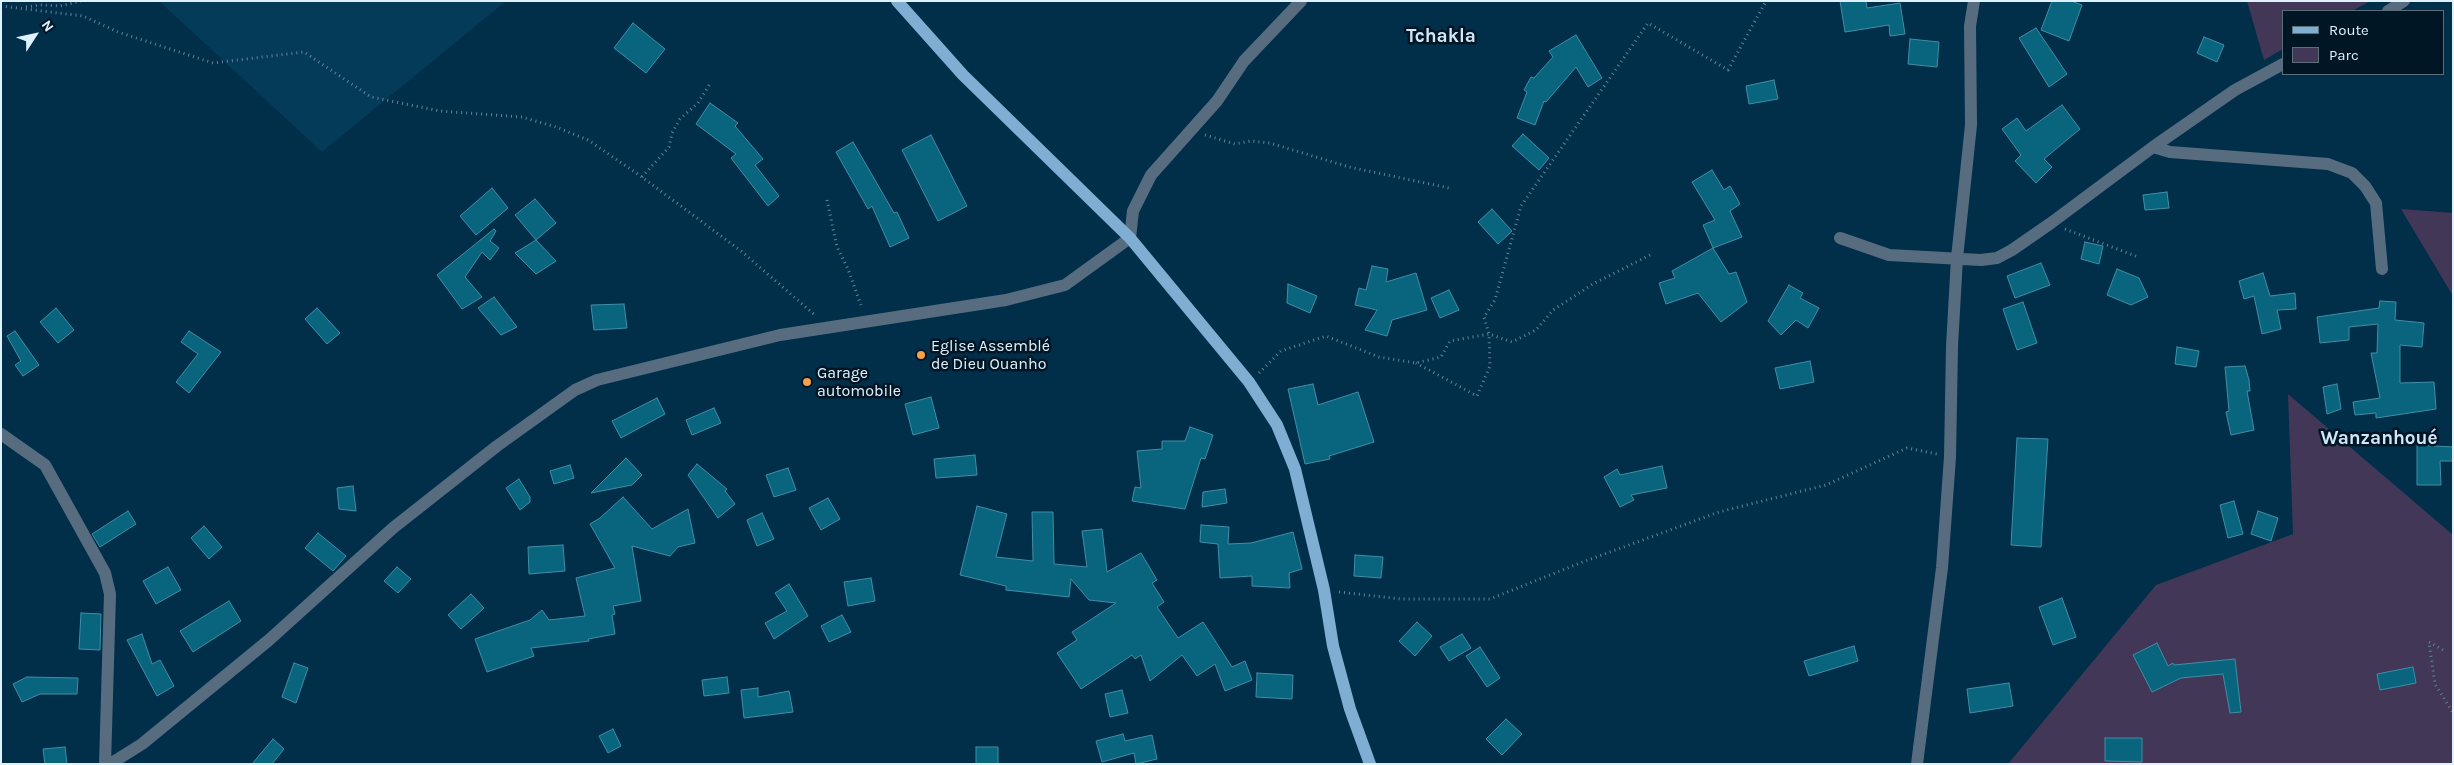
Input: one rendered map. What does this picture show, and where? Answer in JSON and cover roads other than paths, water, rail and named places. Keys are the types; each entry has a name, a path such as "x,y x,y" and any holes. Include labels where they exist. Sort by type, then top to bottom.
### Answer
{"main road":[{"path":"897,1 963,75 1130,238 1249,382 1277,425 1295,469 1324,590 1333,646 1350,709 1370,764"}],"street":[{"path":"110,764 142,744 269,640 393,528 496,446 575,390 597,380 770,337 1006,300 1065,285 1130,238 1133,211 1151,175 1217,101 1244,61 1301,1"},
{"path":"1917,764 1942,568 1950,457 1952,346 1957,258 1971,125 1970,26 1974,1"},
{"path":"2390,10 2404,1"},
{"path":"1840,238 1889,255 1997,258 2012,250 2235,90 2282,65"},
{"path":"2153,147 2170,152 2328,164 2352,173 2365,186 2376,203 2382,269"},
{"path":"1,434 45,465 105,573 110,594 105,764"}],"place":[{"name":"Eglise Assemblé de Dieu Ouanho","path":"921,355"},
{"name":"Garage automobile","path":"807,382"}],"district":[{"name":"Tchakla","path":"1441,37"},
{"name":"Wanzanhoué","path":"2379,439"}]}
